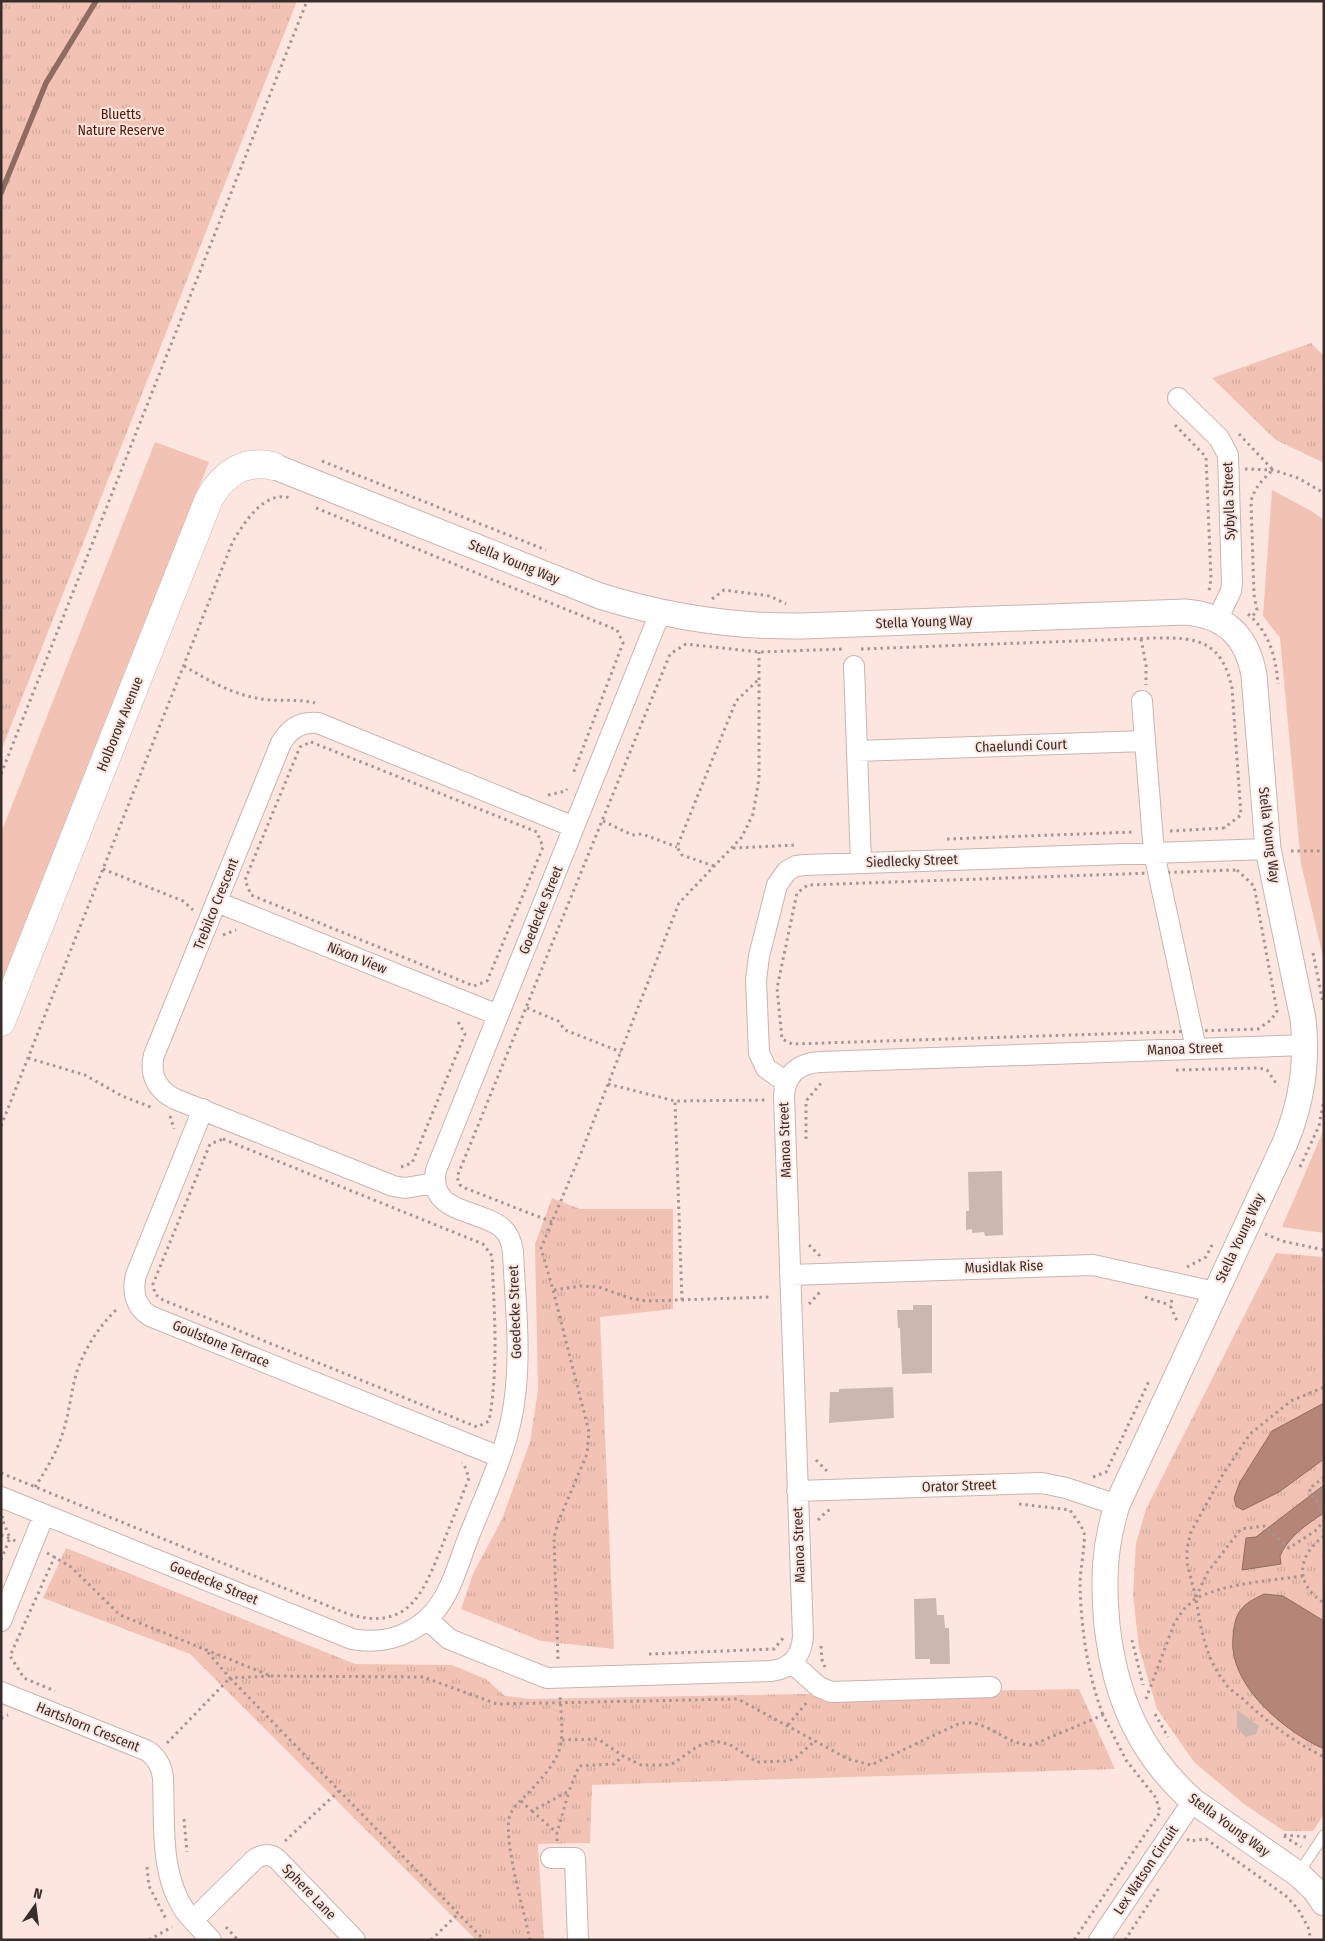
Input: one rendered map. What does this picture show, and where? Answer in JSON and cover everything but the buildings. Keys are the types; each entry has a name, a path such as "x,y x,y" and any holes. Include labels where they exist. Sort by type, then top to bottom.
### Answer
{"main road":[{"name":"Holborow Avenue","path":"1,1022 209,499 221,481 237,469 255,463 273,466"}],"street":[{"name":"Sybylla Street","path":"1178,398 1222,442 1228,455 1232,583 1231,591 1217,620"},
{"name":"Stella Young Way","path":"273,466 592,593 660,613 713,622 771,626 1182,612 1196,613 1217,620 1225,624 1239,637 1247,650 1252,664 1280,850 1301,1006 1305,1045 1304,1078 1297,1111 1257,1230 1215,1292 1117,1505 1105,1553 1104,1586 1113,1663 1125,1707 1153,1758 1172,1781 1193,1801 1304,1864 1315,1890 1324,1903"},
{"name":"Goedecke Street","path":"1,1498 352,1639 363,1641 385,1640 407,1632 431,1615 447,1590 500,1458 512,1417 517,1376 512,1246 505,1231 498,1225 446,1202 439,1194 436,1183 437,1165 660,613"},
{"path":"854,666 861,863"},
{"path":"1142,701 1154,853 1196,1049"},
{"name":"Trebilco Crescent","path":"436,1183 405,1188 393,1186 164,1093 156,1081 152,1066 154,1055 280,743 288,733 302,724 312,722 322,725 574,826"},
{"name":"Chaelundi Court","path":"857,751 1145,741"},
{"name":"Siedlecky Street","path":"785,1091 766,1068 758,1047 757,968 775,890 783,875 796,866 1280,850"},
{"name":"Nixon View","path":"216,902 498,1015"},
{"name":"Manoa Street","path":"792,1663 800,1652 802,1636 785,1091 792,1073 801,1066 815,1062 1305,1045"},
{"name":"Goulstone Terrace","path":"203,1109 136,1275 135,1297 142,1310 150,1316 500,1458"},
{"name":"Musidlak Rise","path":"790,1275 1093,1265 1215,1292"},
{"name":"Orator Street","path":"797,1491 1042,1484 1066,1488 1117,1505"},
{"path":"1,1622 44,1515"},
{"path":"431,1615 443,1635 456,1642 540,1676 559,1679 771,1671 782,1669 792,1663 819,1687 838,1692 991,1688"},
{"name":"Hartshorn Crescent","path":"1,1692 148,1751 155,1758 161,1767 164,1778 166,1853 170,1878 179,1901 185,1927 211,1940"},
{"name":"Lex Watson Circuit","path":"1099,1940 1193,1801"},
{"name":"Sphere Lane","path":"185,1927 255,1859 264,1855 270,1855 278,1860 355,1940"},
{"path":"554,1858 575,1858 578,1940"}],"lane":[{"path":"1304,1864 1322,1837"}],"path":[{"path":"1,774 307,1"},
{"path":"1175,425 1206,457 1211,578 1209,592"},
{"path":"1207,470 1273,470 1298,478 1324,494"},
{"path":"1,1126 233,542 249,518 270,499 283,496 291,498"},
{"path":"552,1222 465,1188 458,1181 459,1171 670,654 686,644 759,652 1183,637 1203,643 1219,656 1229,673 1232,688 1241,815 1224,828"},
{"path":"1141,638 1146,666 1146,686 1142,701"},
{"path":"530,1940 510,1844 509,1821 510,1814 550,1768 560,1752 562,1740 554,1538 559,1520 588,1454 589,1432 554,1290 541,1248 679,903 742,837 753,814 759,779 759,652"},
{"path":"677,847 736,701 759,679"},
{"path":"311,742 537,832 543,847 487,981 474,986 250,895 245,880 300,747 311,742"},
{"path":"603,821 632,835 642,834 677,847 682,855 714,866"},
{"path":"1280,850 1324,851"},
{"path":"103,869 183,901 202,917 245,934"},
{"path":"792,1044 782,1039 777,988 797,893 808,885 1158,872 1237,870 1254,886 1277,1011 1271,1020 1258,1028"},
{"path":"222,936 236,930"},
{"path":"527,1008 558,1021 564,1030 621,1052"},
{"path":"395,1164 401,1167 412,1163 465,1034 459,1020 450,1017"},
{"path":"28,1058 84,1075 122,1096 154,1108"},
{"path":"1169,1070 1259,1068"},
{"path":"806,1140 806,1102 821,1082 831,1082"},
{"path":"608,1084 675,1101 785,1091 806,1102"},
{"path":"675,1101 682,1300"},
{"path":"169,1115 174,1129 171,1138"},
{"path":"223,1139 483,1244 492,1256 495,1343 495,1380 489,1421 477,1427 163,1300 155,1294 154,1284 210,1144 223,1139"},
{"path":"1257,1230 1263,1244"},
{"path":"1257,1230 1282,1241 1324,1250"},
{"path":"808,1235 808,1245 819,1254 829,1254"},
{"path":"554,1290 581,1286 599,1287 629,1298 647,1301 770,1297"},
{"path":"770,1287 771,1305"},
{"path":"809,1304 821,1292"},
{"path":"1141,1296 1170,1305"},
{"path":"117,1302 122,1315"},
{"path":"35,1487 52,1460 63,1434 78,1370 87,1347 108,1317 118,1308"},
{"path":"1324,1387 1290,1401 1250,1434 1222,1476 1191,1532 1186,1548 1187,1563 1196,1598 1200,1630 1211,1659 1225,1684 1260,1715 1304,1747 1324,1757"},
{"path":"816,1452 816,1462 827,1472 837,1471"},
{"path":"1,1473 348,1614 361,1618 384,1618 404,1610 414,1602 422,1594 428,1582 469,1478 464,1464 454,1460"},
{"path":"1324,1477 1309,1489 1324,1513"},
{"path":"1014,1503 1052,1508"},
{"path":"818,1521 827,1511 839,1510"},
{"path":"1,1560 10,1538 2,1519"},
{"path":"1196,1598 1207,1573 1242,1529 1264,1526 1289,1548 1315,1531 1324,1521"},
{"path":"1324,1536 1310,1547 1305,1556 1303,1576 1308,1591 1324,1603"},
{"path":"55,1556 71,1567 120,1615 271,1676"},
{"path":"167,1743 230,1678 271,1676 423,1677 497,1704 738,1699 848,1759 871,1765 968,1721 977,1723 1012,1742 1021,1745 1032,1744 1125,1707 1183,1610 1196,1598 1212,1590 1234,1585 1303,1576"},
{"path":"414,1602 431,1615"},
{"path":"647,1654 774,1649 784,1636"},
{"path":"1074,1940 1160,1812 1156,1798 1126,1760 1125,1707 1132,1636"},
{"path":"788,1725 828,1676 822,1660 821,1644"},
{"path":"205,1649 230,1678 484,1940"},
{"path":"549,1657 558,1657"},
{"path":"1125,1707 1171,1742"},
{"path":"1,1718 8,1715 16,1718"},
{"path":"562,1740 598,1739 623,1756 641,1765 665,1765 680,1760 698,1746 714,1741 730,1744 757,1762 788,1761 797,1757 815,1741"},
{"path":"554,1858 557,1833 579,1766 614,1764 623,1756"},
{"path":"270,1855 339,1791"},
{"path":"532,1811 570,1791"},
{"path":"520,1801 557,1833"},
{"path":"1304,1864 1283,1835 1322,1837"},
{"path":"1190,1842 1206,1839 1286,1896 1298,1909 1308,1928 1311,1940"},
{"path":"147,1867 149,1886 161,1911 172,1927"},
{"path":"431,1940 459,1913"},
{"path":"149,1940 172,1927 185,1927"}],"green space":[{"name":"Bluetts Nature Reserve","path":"1,1 297,1 1,751"},
{"path":"1311,343 1324,356 1324,463 1276,440 1212,378"},
{"path":"155,442 209,462 1,986 1,833"},
{"path":"1272,490 1324,520 1324,961 1301,864 1280,638 1263,616"},
{"path":"1324,1129 1324,1233 1282,1227"},
{"path":"552,1198 580,1209 673,1209 673,1309 600,1317 614,1649 541,1641 461,1609 473,1574 502,1519 530,1442 538,1390 535,1244"},
{"path":"1276,1253 1324,1257 1324,1814 1313,1831 1284,1831 1244,1804 1194,1762 1157,1709 1139,1648 1133,1595 1136,1543 1146,1509"},
{"path":"66,1548 355,1664 452,1665 486,1679 505,1696 530,1699 1079,1689 1115,1769 592,1785 590,1843 538,1844 544,1940 476,1940 190,1654 43,1598"}],"shaded area":[{"path":"1324,1403 1324,1459 1279,1492 1243,1510 1236,1506 1234,1498 1240,1482 1272,1431"},
{"path":"1324,1485 1324,1513 1293,1537 1283,1549 1280,1556 1281,1564 1242,1570 1246,1538 1256,1537"},
{"path":"1264,1594 1283,1596 1324,1621 1324,1749 1292,1731 1276,1718 1249,1689 1239,1672 1234,1655 1233,1637 1235,1621 1245,1606"}],"waterway":[{"path":"1,193 46,83 96,1"}]}
